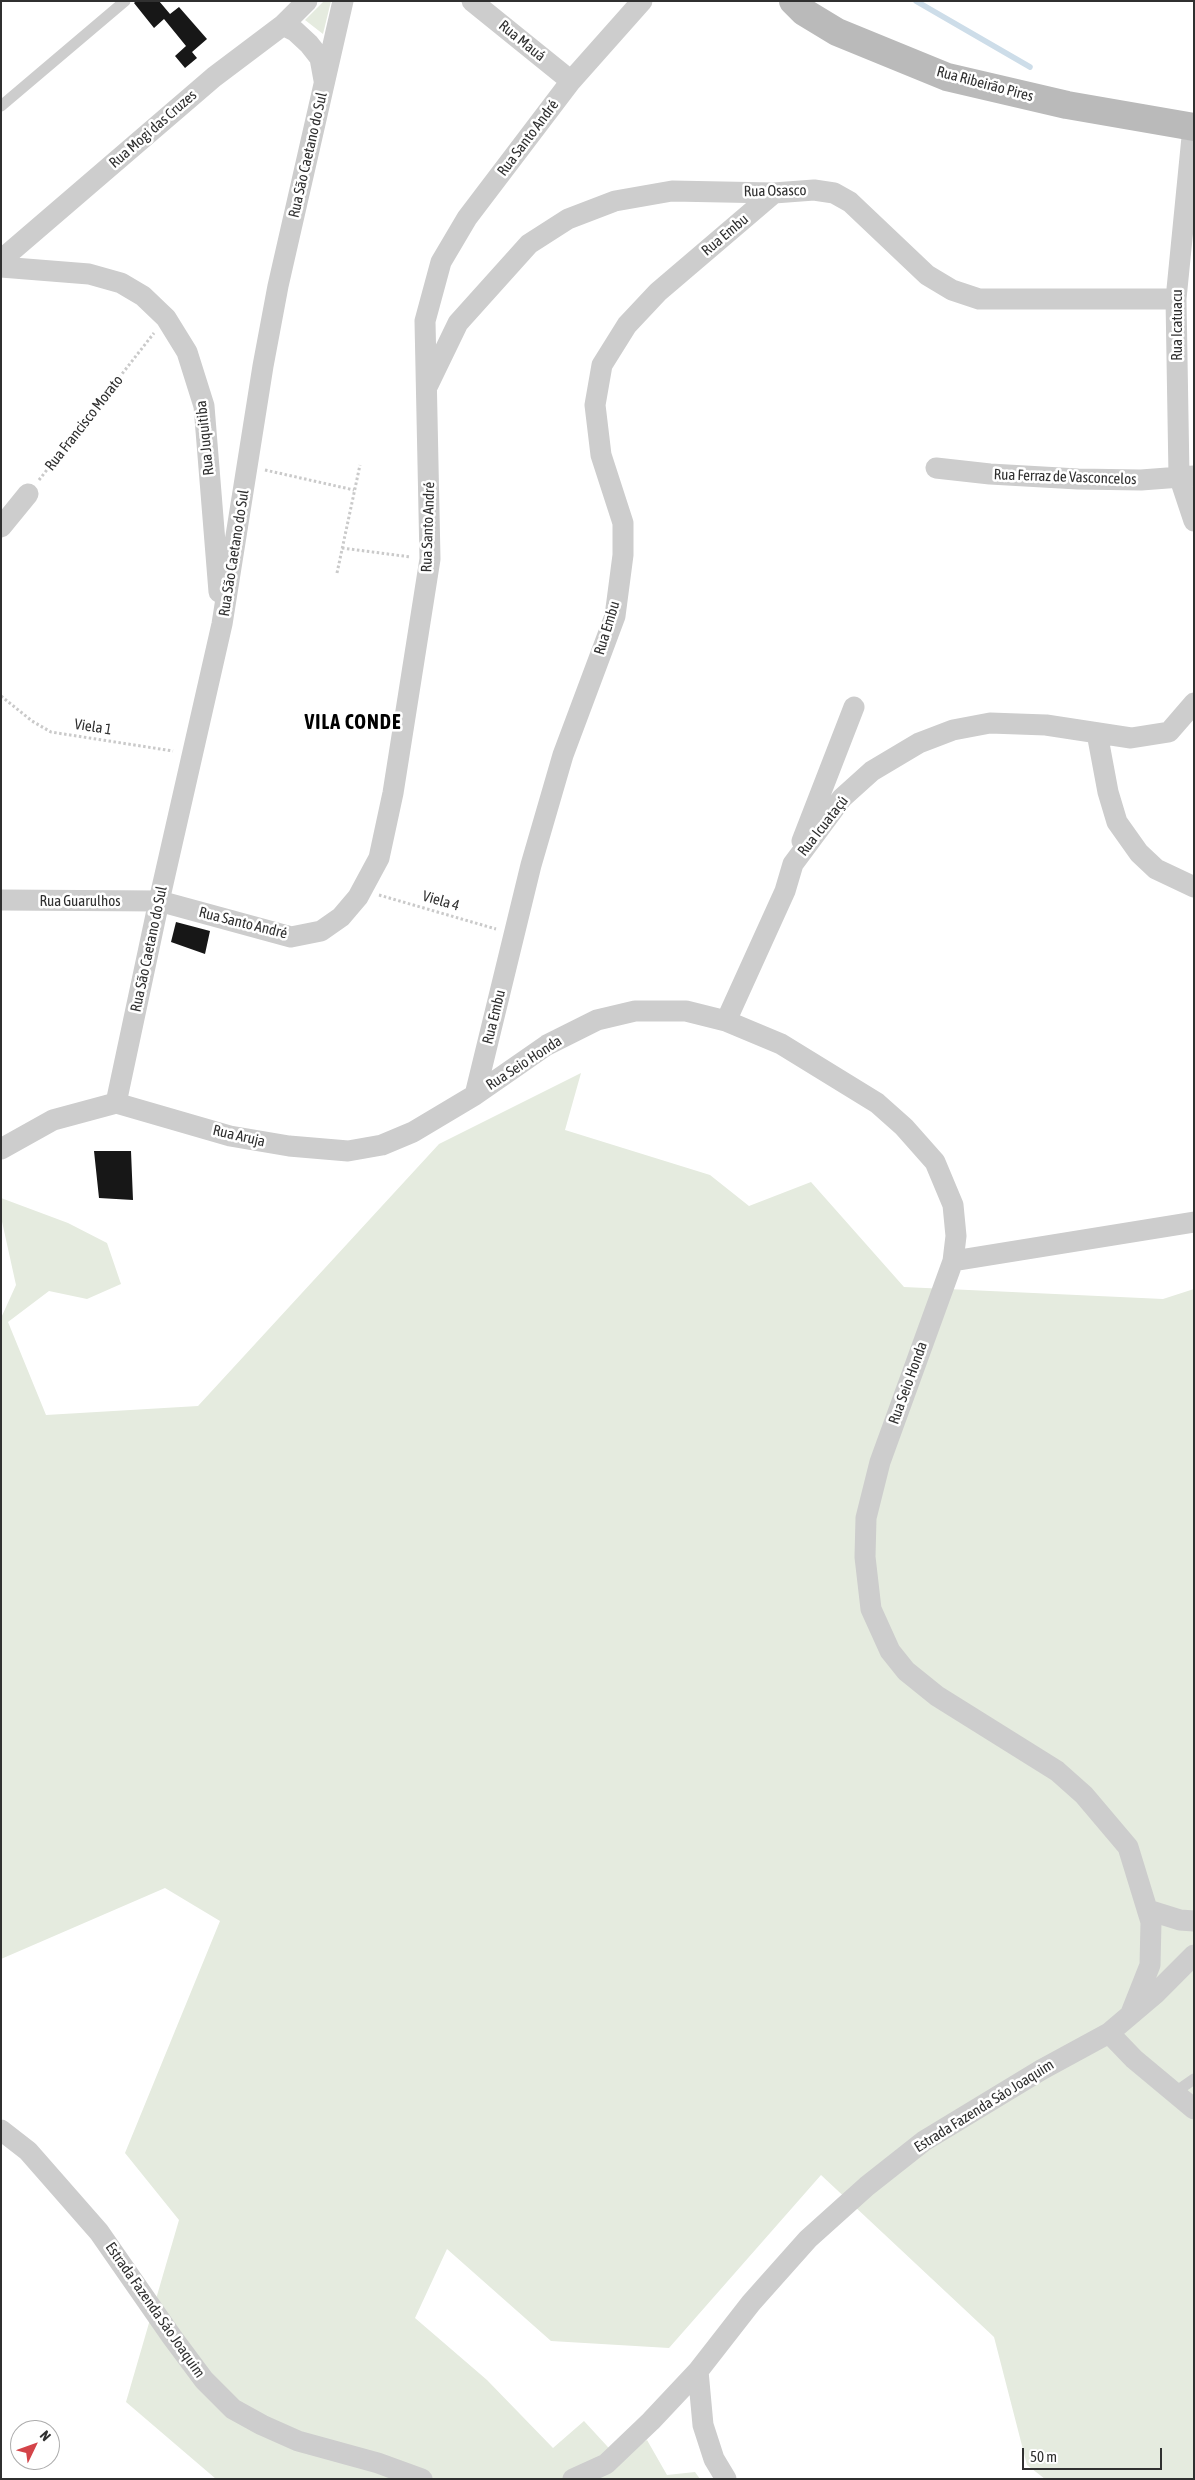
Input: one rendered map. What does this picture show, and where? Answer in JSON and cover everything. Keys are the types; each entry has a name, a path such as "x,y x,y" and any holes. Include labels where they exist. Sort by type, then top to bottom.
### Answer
{"street":[{"name":"Rua Mogi das Cruzes","path":"1,260 214,77 283,25 306,1"},
{"name":"Rua São Caetano do Sul","path":"116,1103 159,901 222,624 278,286 343,1"},
{"name":"Rua Mauá","path":"472,1 572,81"},
{"name":"Rua Santo André","path":"159,901 290,937 321,931 341,916 362,890 379,858 393,793 430,559 430,478 425,390 425,321 440,262 467,218 572,81 642,1"},
{"name":"Rua Ribeirão Pires","path":"792,1 804,12 838,32 947,76 1067,106 1193,127"},
{"path":"283,25 295,31 320,58 325,82"},
{"name":"Rua Icatuacu","path":"1193,127 1176,300 1187,476 1194,521"},
{"name":"Rua Osasco","path":"425,390 458,323 529,244 568,219 615,201 672,191 774,193 814,190 834,194 850,202 926,275 952,290 979,299 1176,300"},
{"name":"Rua Embu","path":"475,1095 514,934 562,755 614,616 623,555 623,523 601,455 595,405 602,365 627,325 658,292 774,193"},
{"name":"Rua Juquitiba","path":"1,267 88,274 121,283 143,296 166,318 187,352 204,406 222,624"},
{"name":"Rua Ferraz de Vasconcelos","path":"936,468 990,474 1078,479 1141,480 1187,476"},
{"path":"1,527 28,494"},
{"path":"1194,703 1169,732 1131,738 1097,733 1108,792 1117,822 1139,853 1156,869 1194,886"},
{"path":"793,864 854,707"},
{"name":"Rua Icuataçú","path":"726,1021 785,891 793,864 842,798 872,771 919,743 953,730 990,723 1046,725 1097,733"},
{"name":"Rua Guarulhos","path":"1,900 159,901"},
{"name":"Rua Seio Honda","path":"475,1095 547,1045 597,1020 635,1011 686,1010 726,1021 781,1044 877,1104 904,1127 936,1162 953,1205 956,1236 953,1261 880,1462 868,1509 865,1557 871,1609 890,1651 906,1671 937,1696 1057,1771 1084,1795 1128,1847 1151,1922 1150,1965 1131,2013"},
{"name":"Rua Aruja","path":"116,1103 230,1136 289,1146 348,1151 382,1145 413,1132 475,1095"},
{"path":"1,1149 53,1120 116,1103"},
{"path":"953,1261 1194,1222"},
{"path":"1148,1910 1180,1920 1194,1920"},
{"name":"Estrada Fazenda Sáo Joaquim","path":"573,2479 606,2464 651,2421 698,2371 750,2303 808,2239 867,2186 924,2141 1041,2070 1109,2033 1155,1994 1194,1955"},
{"path":"1109,2033 1134,2059 1194,2109"},
{"name":"Estrada Fazenda Sáo Joaquim","path":"1,2130 28,2151 100,2232 182,2351 204,2380 233,2409 262,2426 298,2441 378,2463 422,2479"},
{"path":"698,2371 703,2425 714,2459 726,2479"}],"lane":[{"path":"1,106 125,1"},
{"path":"1174,2093 1194,2079"}],"path":[{"name":"Rua Francisco Morato","path":"28,494 166,318"},
{"path":"337,573 360,465"},
{"path":"248,466 354,490"},
{"path":"342,548 430,559"},
{"name":"Viela 1","path":"1,696 51,732 192,754"},
{"name":"Viela 4","path":"362,890 514,934"}],"shaded area":[{"path":"324,1 331,1 323,34 305,20"},
{"path":"581,1073 565,1130 710,1175 749,1206 811,1182 904,1287 1163,1299 1194,1289 1194,2479 1045,2479 1027,2465 994,2337 821,2175 669,2348 551,2341 447,2249 415,2318 487,2380 553,2448 584,2421 618,2458 647,2440 667,2475 695,2472 700,2479 216,2479 126,2402 179,2220 125,2153 220,1921 165,1888 1,1959 1,1318 16,1285 1,1217 1,1198 68,1223 107,1243 121,1284 87,1299 49,1291 8,1322 46,1415 198,1406 439,1144"}],"building":[{"path":"136,1 159,1 170,14 179,7 207,39 192,52 197,58 185,68 175,56 186,46 164,19 154,28 134,3"},
{"path":"176,922 210,931 205,954 171,942"},
{"path":"94,1151 131,1151 133,1200 99,1198"}],"waterway":[{"path":"916,1 1030,67"}],"district":[{"name":"VILA CONDE","path":"353,723"}]}
